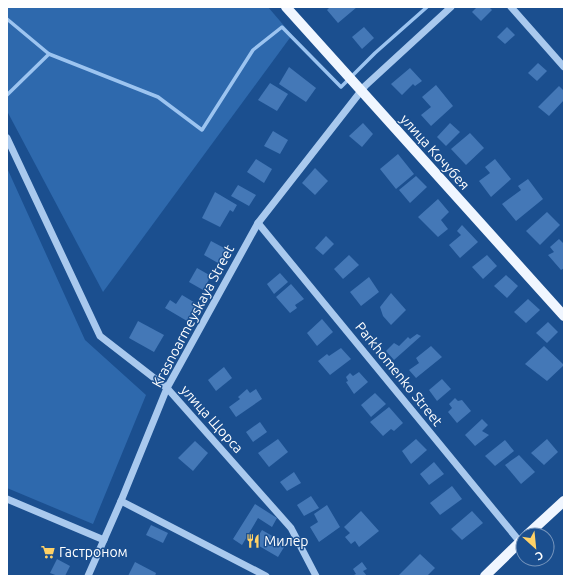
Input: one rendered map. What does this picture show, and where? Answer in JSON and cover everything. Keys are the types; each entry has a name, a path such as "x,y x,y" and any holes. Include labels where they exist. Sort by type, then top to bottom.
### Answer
{"main road":[{"name":"улица Кочубея","path":"286,7 564,316"},
{"path":"536,527 564,501"},
{"path":"485,576 515,547"}],"street":[{"name":"Krasnoarmeyskaya Street","path":"88,576 121,501 167,388 258,223 361,91 451,7"},
{"path":"512,7 564,66"},
{"name":"улица Щорса","path":"7,138 100,336 167,388 291,528 316,576"},
{"name":"Parkhomenko Street","path":"258,223 515,529"},
{"path":"7,499 104,540"},
{"path":"121,501 266,576"}],"shaded area":[{"path":"7,7 268,7 292,35 103,292 7,111"},
{"path":"7,168 85,340 146,395 93,524 7,488"}],"building":[{"path":"330,7 357,7 338,23 327,10"},
{"path":"477,7 489,7 492,10 481,21 472,12"},
{"path":"364,27 374,38 362,49 352,37"},
{"path":"507,27 515,35 505,44 497,37"},
{"path":"538,63 547,71 537,81 528,73"},
{"path":"289,67 316,88 306,102 279,84"},
{"path":"410,68 422,81 415,86 413,84 402,95 391,84"},
{"path":"270,83 288,94 277,111 258,100"},
{"path":"436,85 453,106 431,126 421,115 431,107 422,97"},
{"path":"559,86 564,91 564,100 549,116 538,107"},
{"path":"363,123 373,134 362,147 349,136"},
{"path":"450,123 460,132 446,146 437,137"},
{"path":"273,131 288,140 280,154 264,146"},
{"path":"470,133 484,148 466,165 451,149"},
{"path":"398,154 414,174 396,189 380,169"},
{"path":"256,159 272,169 264,183 247,172"},
{"path":"495,159 511,179 491,197 479,181 490,173 485,167"},
{"path":"315,168 328,181 315,195 302,183"},
{"path":"416,176 427,187 410,203 399,190"},
{"path":"528,179 543,199 516,221 502,204 521,190 518,186"},
{"path":"238,185 256,195 249,206 231,196"},
{"path":"215,192 237,205 233,212 230,210 220,227 202,218"},
{"path":"438,199 449,212 441,220 448,229 438,237 418,217"},
{"path":"547,212 560,225 540,245 526,231"},
{"path":"462,225 478,242 460,258 449,245 461,235 457,231"},
{"path":"326,236 334,244 323,255 315,248"},
{"path":"559,239 563,243 564,242 564,268 561,270 548,255 554,252 550,247"},
{"path":"211,241 226,249 218,263 204,255"},
{"path":"349,255 359,265 343,279 334,269"},
{"path":"487,255 497,266 483,279 472,267"},
{"path":"197,268 211,276 203,290 189,282"},
{"path":"280,273 288,282 274,294 267,284"},
{"path":"506,275 518,286 507,298 494,286"},
{"path":"369,277 379,292 361,306 350,292"},
{"path":"291,284 304,299 295,305 297,308 290,313 276,297"},
{"path":"391,293 406,310 391,325 383,316 380,307"},
{"path":"182,295 197,304 187,321 165,308 170,300 176,304"},
{"path":"528,299 540,310 526,323 514,312"},
{"path":"322,319 333,332 317,346 307,333"},
{"path":"138,321 164,335 154,352 129,338"},
{"path":"548,322 558,332 547,343 536,333"},
{"path":"417,334 421,336 394,360 386,351 394,343 399,346 408,337 410,339"},
{"path":"431,346 442,357 416,378 409,370 419,363 416,358"},
{"path":"544,346 564,365 547,381 525,364"},
{"path":"341,348 351,359 330,375 318,361 327,354 329,356"},
{"path":"224,367 232,378 216,391 208,380"},
{"path":"359,372 368,382 354,394 346,382 348,381 346,377 350,373 353,376"},
{"path":"442,379 451,389 437,401 429,390"},
{"path":"247,389 250,393 256,389 262,399 236,417 229,407 240,399 238,397"},
{"path":"375,393 386,404 371,417 361,405"},
{"path":"455,398 458,401 462,400 471,411 457,423 448,412 452,408 449,404"},
{"path":"389,407 403,423 394,431 391,429 383,436 370,422"},
{"path":"482,419 488,425 482,431 489,435 475,446 465,435"},
{"path":"260,422 267,432 253,442 246,432"},
{"path":"278,439 288,452 269,467 258,453"},
{"path":"416,439 427,450 411,464 402,451"},
{"path":"547,439 558,452 544,465 531,453"},
{"path":"505,440 514,451 495,466 485,456"},
{"path":"195,441 208,453 193,471 178,458"},
{"path":"519,455 535,472 521,484 505,465"},
{"path":"434,462 444,474 429,485 420,474"},
{"path":"294,472 301,483 287,491 280,482"},
{"path":"452,486 462,499 440,515 430,503"},
{"path":"311,496 319,508 304,516 297,505"},
{"path":"255,504 277,518 272,527 258,518 242,545 233,539"},
{"path":"327,505 340,527 319,542 310,527 318,522 314,514"},
{"path":"361,511 379,531 359,547 355,541 351,544 345,537 350,533 344,527"},
{"path":"472,511 483,523 462,540 451,529"},
{"path":"151,525 168,533 163,543 146,535"},
{"path":"262,530 286,544 278,557 254,543"},
{"path":"420,554 435,568 427,576 398,576"},
{"path":"57,559 70,566 65,576 58,576 50,573"},
{"path":"135,562 156,573 155,576 128,576"},
{"path":"362,562 367,569 363,571 367,576 352,576 356,574 353,569"}],"waterway":[{"path":"7,95 49,54 158,97 202,130 253,50 282,27 341,87 375,53 427,7"},
{"path":"7,19 49,54"}],"place":[{"name":"Милер","path":"253,541"},
{"name":"Гастроном","path":"48,552"}]}
